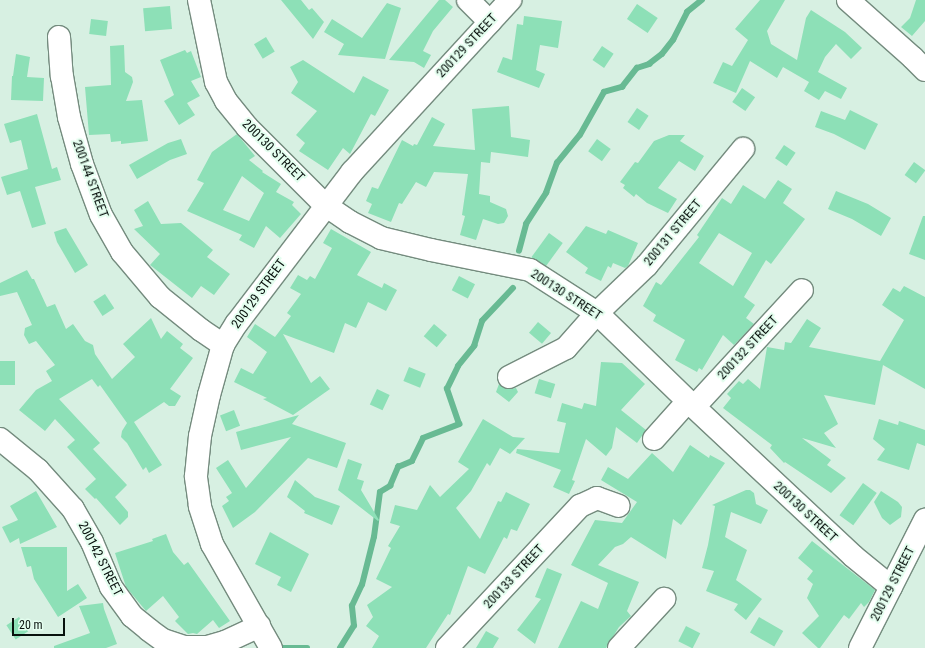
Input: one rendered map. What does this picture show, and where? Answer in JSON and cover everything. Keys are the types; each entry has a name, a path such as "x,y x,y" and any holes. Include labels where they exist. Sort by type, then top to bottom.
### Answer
{"street":[{"name":"200130 STREET","path":"199,0 216,82 226,101 247,127 325,205 350,222 381,238 431,250 530,270 597,313 691,404 853,556 891,587"},
{"path":"468,0 490,22"},
{"name":"200129 STREET","path":"265,637 212,544 200,506 196,476 200,436 209,395 223,345 236,323 325,205 352,172 510,0"},
{"path":"848,0 925,70"},
{"name":"200144 STREET","path":"59,37 62,76 69,117 82,164 101,215 122,252 160,297 201,330 223,345"},
{"name":"200131 STREET","path":"509,377 566,348 597,313 646,265 743,149"},
{"name":"200132 STREET","path":"654,439 691,404 802,290"},
{"name":"200142 STREET","path":"1,445 38,470 73,508 92,542 111,587 132,616 149,630 163,640 185,647 207,647 225,642 265,637"},
{"name":"200133 STREET","path":"447,648 580,506 597,498 619,506"},
{"name":"200129 STREET","path":"860,648 925,520"},
{"path":"619,648 664,599"}],"building":[{"path":"281,0 301,0 309,10 312,8 324,22 313,39"},
{"path":"439,0 445,0 453,7 433,31 423,51 431,55 424,68 414,62 389,60"},
{"path":"760,0 785,0 767,31 771,44 797,60 806,18 811,10 845,32 862,48 851,59 836,44 825,57 818,72 847,88 841,99 825,91 819,100 804,91 809,82 783,67 777,78 750,61 736,93 713,83 723,62 732,66 748,40 735,29"},
{"path":"916,0 925,0 925,21 912,36 901,27 910,18"},
{"path":"387,3 401,8 385,59 338,55 344,44 324,32 332,19 362,38"},
{"path":"637,4 658,18 648,33 627,19"},
{"path":"170,6 172,29 145,31 143,8"},
{"path":"524,16 562,21 558,48 540,45 536,70 545,74 539,88 497,72 503,57 512,60 517,24 523,25"},
{"path":"91,19 108,21 106,36 89,34"},
{"path":"266,37 275,52 263,59 254,44"},
{"path":"124,45 125,72 132,77 133,82 126,101 142,100 148,141 121,144 121,141 111,142 110,134 89,135 85,87 111,85 110,46"},
{"path":"602,46 614,54 604,68 592,60"},
{"path":"185,50 187,53 191,51 201,77 191,81 200,96 187,103 195,115 179,125 164,101 174,95 160,60"},
{"path":"16,54 30,57 27,77 44,78 43,101 11,100 12,76"},
{"path":"303,60 354,93 363,76 389,90 375,116 371,114 350,154 343,148 328,170 299,151 305,143 296,135 317,111 291,93 298,82 290,67"},
{"path":"742,88 755,97 745,111 732,102"},
{"path":"509,106 511,137 530,140 528,157 491,152 490,163 481,162 479,194 490,196 490,202 506,209 508,216 504,223 498,224 483,219 476,240 460,235 465,216 462,215 468,174 434,172 426,187 416,182 402,204 399,203 391,222 368,213 372,204 366,201 372,187 378,189 402,140 413,146 414,144 417,145 432,117 445,124 433,146 475,150 472,109"},
{"path":"637,108 649,116 639,130 627,122"},
{"path":"850,110 878,124 865,150 834,134 815,127 821,111 845,120"},
{"path":"37,114 52,169 57,167 61,180 35,187 46,224 32,228 20,191 7,195 1,177 28,169 21,140 10,143 4,124"},
{"path":"237,134 255,156 249,160 263,171 262,172 281,184 276,192 294,202 292,205 301,214 280,238 266,226 254,248 239,240 242,235 187,211 204,183 197,180 212,152","holes":["242,176 264,193 249,221 223,210"]},
{"path":"669,135 685,135 680,141 704,156 695,171 679,161 658,188 677,199 668,213 647,203 636,194 634,197 623,188 625,185 620,182 635,162 638,163 654,141"},
{"path":"181,139 187,154 170,160 137,179 129,165 168,143"},
{"path":"597,139 611,149 602,161 588,151"},
{"path":"784,145 796,153 787,166 775,158"},
{"path":"914,162 925,170 916,183 905,175"},
{"path":"778,180 792,189 783,203 805,219 771,264 766,260 744,297 755,305 746,318 754,324 734,345 723,335 702,370 699,368 697,372 675,360 685,340 653,321 656,315 643,306 656,282 661,285 699,237 697,235 722,198 731,204 743,185 765,199","holes":["719,233 752,253 733,286 699,263"]},
{"path":"836,191 868,204 891,218 881,236 852,219 828,209"},
{"path":"148,201 161,224 181,223 213,250 207,257 230,274 214,295 201,286 192,298 150,265 160,254 134,229 143,226 134,210"},
{"path":"923,216 925,216 925,260 909,254"},
{"path":"586,226 606,234 608,230 638,243 628,266 625,268 613,263 611,268 608,266 601,281 585,273 588,268 566,252"},
{"path":"66,228 88,265 75,273 57,242 54,232"},
{"path":"331,229 371,252 357,275 382,288 384,283 397,290 386,311 368,302 356,328 345,323 334,353 283,334 311,383 320,376 330,389 293,415 263,399 267,398 234,382 241,368 253,374 267,352 247,337 255,324 275,337 291,316 287,313 301,294 290,288 298,275 307,280 310,276 315,279 332,248 323,243"},
{"path":"549,233 563,243 545,267 531,257"},
{"path":"27,270 32,279 34,279 47,307 55,304 66,329 73,324 85,341 93,345 95,354 112,379 135,357 123,344 151,318 161,339 167,331 183,344 180,348 193,358 170,389 181,396 175,406 169,406 164,402 134,422 162,465 149,473 146,467 143,470 127,443 121,437 122,431 127,423 100,385 98,387 92,379 59,399 100,443 93,449 127,485 115,497 128,512 128,517 120,525 96,498 95,499 85,489 96,479 67,447 75,440 55,419 45,431 19,410 36,390 52,381 46,371 55,365 36,341 29,344 24,335 25,328 32,325 17,292 0,296 0,283"},
{"path":"459,276 475,284 468,298 452,290"},
{"path":"904,286 925,297 925,389 883,365 875,405 824,395 838,424 824,433 836,448 802,438 831,460 827,465 846,478 831,493 785,462 784,463 770,448 772,445 723,408 731,398 727,394 739,381 743,384 748,379 760,389 767,347 784,350 785,342 791,343 807,319 821,328 809,347 880,361 904,320 882,305 893,288 900,292"},
{"path":"105,294 114,308 103,316 93,302"},
{"path":"538,322 551,333 542,344 529,333"},
{"path":"434,324 447,335 437,347 424,336"},
{"path":"0,361 15,361 15,385 0,385"},
{"path":"601,362 622,363 645,384 621,410 646,430 637,443 616,427 612,448 606,456 586,439 572,480 575,481 569,494 553,487 561,470 516,453 517,449 559,453 566,423 557,421 562,403 582,409 584,403 596,406"},
{"path":"409,367 426,374 420,388 403,381"},
{"path":"539,379 555,384 551,398 535,393"},
{"path":"499,384 508,389 516,388 518,392 509,402 496,392"},
{"path":"377,389 390,395 383,410 370,404"},
{"path":"234,410 240,426 226,431 220,415"},
{"path":"299,415 292,424 346,443 337,468 308,458 255,512 233,528 222,506 229,501 226,497 232,493 216,468 228,460 246,488 291,437 241,450 236,432"},
{"path":"483,419 513,437 525,438 510,454 500,448 490,466 487,463 471,491 456,508 480,539 498,501 501,502 506,492 530,504 517,531 511,529 507,539 504,537 485,574 468,566 450,615 448,614 426,648 372,648 379,636 366,626 373,617 367,605 392,587 376,579 391,548 388,546 400,526 390,523 395,505 417,510 430,485 440,497 469,469 458,462"},
{"path":"879,419 898,425 899,421 925,430 925,446 917,443 909,470 877,460 885,449 873,439"},
{"path":"690,445 709,458 710,455 725,463 681,525 673,519 666,559 631,537 623,544 615,547 598,565 639,582 627,611 631,616 619,627 606,648 558,648 581,601 598,609 608,583 571,565 595,520 622,523 637,502 601,480 608,467 628,479 652,453 673,472"},
{"path":"348,459 362,464 357,479 364,481 361,490 379,520 378,521 338,490"},
{"path":"295,480 315,497 340,506 332,525 304,513 305,511 287,497"},
{"path":"863,483 877,493 853,525 839,515"},
{"path":"746,490 750,490 754,493 756,504 768,510 761,524 731,512 725,537 747,550 736,580 762,599 746,620 734,610 738,604 706,591 714,571 702,568 715,506 712,505"},
{"path":"36,491 57,527 20,544 19,538 10,543 2,527 18,520 10,506"},
{"path":"881,491 898,502 902,507 901,517 890,525 882,518 874,502"},
{"path":"270,532 309,554 291,592 277,585 281,577 255,564"},
{"path":"166,534 173,552 184,565 188,562 230,621 219,628 213,620 197,634 188,634 175,621 179,617 163,596 146,611 126,587 115,553 153,541 152,539"},
{"path":"812,541 875,590 869,602 864,607 861,603 849,619 844,615 820,648 818,648 802,633 819,616 807,598 813,584 807,579 813,571 798,558"},
{"path":"21,547 67,547 67,591 78,584 87,598 58,617 34,579 31,566 27,567"},
{"path":"547,568 562,574 535,644 517,630 541,599 535,597"},
{"path":"103,603 117,644 106,648 54,648 54,646 90,633 79,606"},
{"path":"19,617 28,631 16,639 6,625"},
{"path":"759,617 783,631 774,647 750,633"},
{"path":"686,626 700,633 693,648 678,641"},
{"path":"486,631 499,638 493,648 476,648"}],"waterway":[{"path":"519,251 526,224 546,193 557,163 580,135 604,92 622,87 637,68 649,64 662,54 673,40 687,12 702,0"},
{"path":"340,648 354,626 352,606 362,585 374,537 380,492 390,486 398,467 412,461 423,438 459,424 447,389 458,366 474,346 482,321 513,288"},
{"path":"282,648 307,648"}]}
